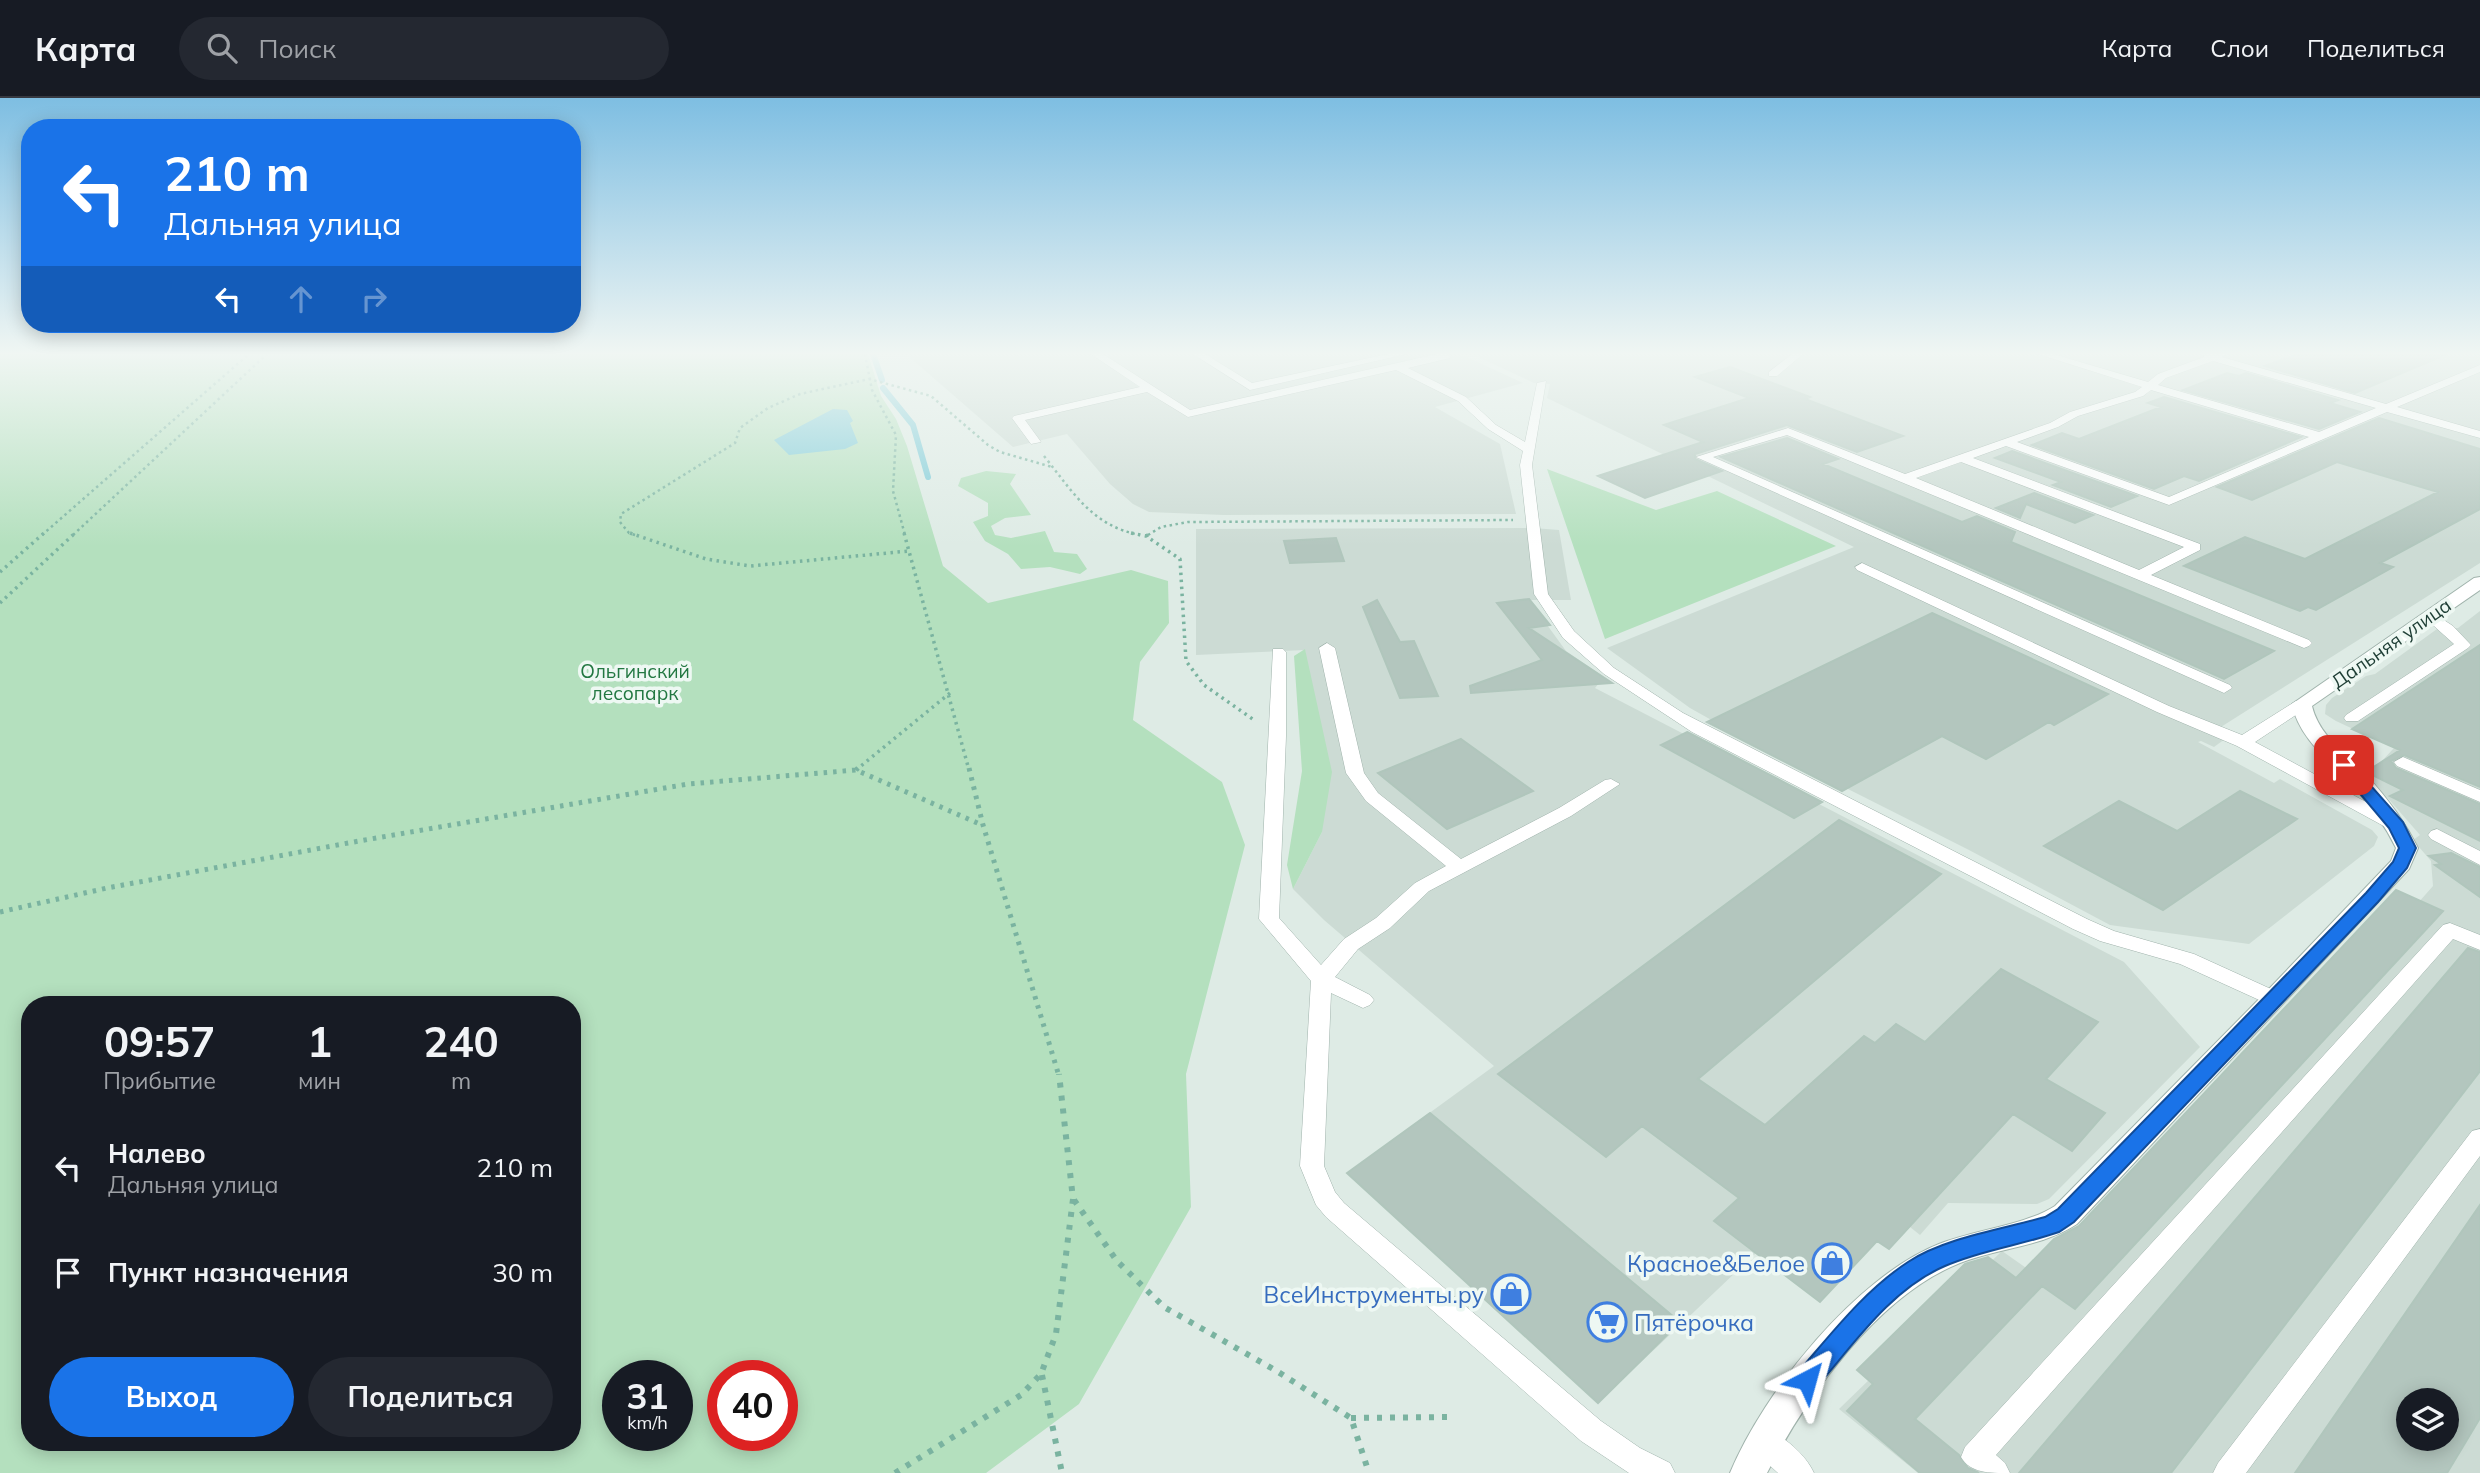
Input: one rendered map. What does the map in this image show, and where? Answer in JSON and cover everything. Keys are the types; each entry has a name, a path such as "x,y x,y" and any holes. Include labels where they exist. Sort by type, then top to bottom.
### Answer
{"street":[{"name":"Дальняя улица","path":"2302,704 2480,582"},
{"path":"1748,1473 1807,1380 1842,1337 1892,1287 1941,1256 2051,1225 2066,1215 2401,864 2407,848 2397,826 2361,782 2326,747 2302,713 2302,704"}],"lane":[{"path":"1017,418 1035,442"},
{"path":"1483,418 1529,450"},
{"path":"1535,418 1526,465 1541,594 1548,611 1575,640 1652,702 2080,924 2107,936 2188,959 2275,999"},
{"path":"1905,478 2066,418"},
{"path":"2259,418 2319,436"},
{"path":"2006,442 2169,501 2362,418"},
{"path":"2421,418 2480,435"},
{"path":"2224,688 1702,457 1788,431 2304,643"},
{"path":"1962,458 2195,547 2139,575"},
{"path":"1862,567 2163,709 2243,742 2397,826"},
{"path":"2352,718 2463,645 2430,615"},
{"path":"1327,648 1355,774 1361,786 1458,866"},
{"path":"1278,652 1278,736 1269,919 1321,979 1363,1000"},
{"name":"Дальняя улица","path":"2243,742 2302,704"},
{"path":"2403,762 2480,797"},
{"path":"1611,784 1565,812 1422,887 1383,923 1352,944 1321,979 1312,1167 1325,1198 1368,1241 1591,1430 1630,1458 1660,1473"},
{"path":"2437,835 2480,859"},
{"path":"1995,1473 1975,1457 2450,930 2480,943"},
{"path":"2228,1473 2480,1138"},
{"path":"1766,1443 1799,1473"}],"path":[{"path":"0,572 176,418"},
{"path":"0,603 198,418"},
{"path":"754,418 740,428 735,443 621,513 620,522 629,533 706,559 750,566 909,551"},
{"path":"887,418 896,435 893,491 950,693 983,825 1058,1069 1073,1199 1056,1334 1041,1374 1021,1395 903,1472"},
{"path":"957,418 994,449 1021,460 1052,467"},
{"path":"1044,456 1087,509 1100,519 1119,531 1146,536 1180,559 1186,661 1204,685 1278,736"},
{"path":"1146,536 1161,527 1188,522 1532,519"},
{"path":"856,770 950,693"},
{"path":"0,912 107,888 319,848 688,784 856,770 983,825"},
{"path":"1073,1199 1118,1261 1164,1307 1275,1370 1351,1418 1454,1417"},
{"path":"1041,1374 1062,1473"},
{"path":"1351,1418 1369,1473"}],"shaded area":[{"path":"980,418 1455,418 1500,444 1516,514 1224,515 1149,512 1133,504 1110,484 1067,434 1013,447"},
{"path":"1589,418 2480,418 2480,563 2213,732 2225,739 2214,747 2198,742 2274,783 2280,779 2372,830 2378,837 2374,846 2249,944 2110,925 1969,850 1715,722 1690,708 1607,648 1854,547"},
{"path":"1196,529 1559,530 1571,600 1529,600 1566,651 1604,677 1595,688 2124,962 2200,1047 2049,1199 2037,1204 1948,1203 1920,1235 1910,1227 1889,1249 1877,1241 1820,1302 1756,1253 1598,1403 1347,1173 1494,1066 1324,920 1293,889 1322,832 1305,650 1196,655"},
{"path":"2480,611 2480,1473 1918,1473 1839,1409 2002,1251 2069,1298 2433,886 2431,861 2413,840 2420,835 2365,772 2380,763 2394,748 2325,714 2326,705 2332,698 2366,676 2375,674 2437,629 2458,628"}],"green space":[{"name":"Ольгинский лесопарк","path":"0,418 895,418 907,446 943,566 988,603 1131,570 1168,581 1169,623 1140,662 1133,720 1222,782 1245,845 1186,1074 1191,1207 1079,1404 986,1473 0,1473"},
{"path":"1547,469 1656,510 1717,491 1836,546 1605,639"},
{"path":"986,471 1016,474 1010,484 1031,515 1005,518 991,526 995,535 1011,538 1045,531 1054,552 1077,554 1087,569 1080,574 1050,567 1021,569 1008,554 985,541 973,522 988,516 988,503 958,486 961,478"},
{"path":"1305,649 1332,772 1322,832 1293,889 1287,865 1302,771 1294,656"}],"water":[{"path":"816,418 851,418 853,421 850,423 858,443 845,449 789,455 774,440"}],"building":[{"path":"1686,418 1856,418 1903,436 1857,452 1787,425 1695,454 1695,459 1722,471 1645,498 1598,476 1703,442 1664,425"},
{"path":"2132,418 2236,418 2301,437 2199,481 2184,476 2154,489 2032,445 2062,433 2079,439"},
{"path":"2281,418 2345,418 2319,429"},
{"path":"2379,418 2480,449 2480,509 2380,563 2393,567 2316,610 2308,607 2300,611 2184,566 2245,537 2305,559 2438,492 2337,462 2252,500 2217,487"},
{"path":"1787,438 1838,459 1823,464 1962,522 1977,516 2015,532 2011,542 2274,651 2224,679 1721,457"},
{"path":"2012,451 2137,496 2111,507 2053,485 2061,482 1995,458"},
{"path":"2034,493 2093,515 2075,523 2026,504 2020,518 1996,508"},
{"path":"1336,538 1344,561 1290,563 1284,541"},
{"path":"1529,599 1550,625 1529,628 1612,683 1471,693 1470,686 1542,660 1497,603"},
{"path":"1377,600 1400,642 1414,641 1438,696 1400,698 1363,607"},
{"path":"1932,613 2108,694 2054,725 2049,722 1986,759 1942,736 1842,791 1707,722"},
{"path":"2480,645 2480,787 2404,755 2391,761 2396,768 2480,804 2480,841 2390,796 2403,790 2366,772 2400,750 2352,729"},
{"path":"1687,732 1822,802 1794,818 1661,745"},
{"path":"1461,739 1533,791 1447,829 1378,773"},
{"path":"2240,791 2297,819 2163,910 2044,846 2119,801 2177,831"},
{"path":"1839,820 1941,874 1698,1079 1765,1125 1864,1036 1875,1043 1896,1024 1925,1042 2001,969 2098,1022 2046,1079 2105,1113 2072,1151 2013,1114 1889,1249 1877,1241 1820,1302 1714,1221 1739,1198 1642,1126 1606,1157 1498,1074"},
{"path":"2451,853 2480,867 2480,897 2435,865 2441,864 2429,856"},
{"path":"2396,890 2443,911 2075,1309 2042,1286 1915,1419 1959,1455 1968,1468 1979,1473 1920,1473 1847,1411 1873,1384 1857,1370 1965,1264 1988,1257 2016,1278 2054,1239 2079,1226"},
{"path":"2468,948 2480,952 2480,1071 2171,1473 2019,1473"},
{"path":"1430,1113 1680,1322 1598,1403 1347,1173"},
{"path":"2480,1205 2480,1418 2447,1473 2295,1473"}],"waterway":[{"path":"907,418 913,425 928,477"}],"place":[{"name":"Красное&Белое","path":"1832,1263"},
{"name":"ВсеИнструменты.ру","path":"1511,1294"},
{"name":"Пятёрочка","path":"1607,1322"}],"route":[{"path":"1807,1380 1867,1310 1917,1269 1941,1256 2051,1225 2066,1215 2372,898 2401,864 2407,848 2397,826 2344,765"}]}
